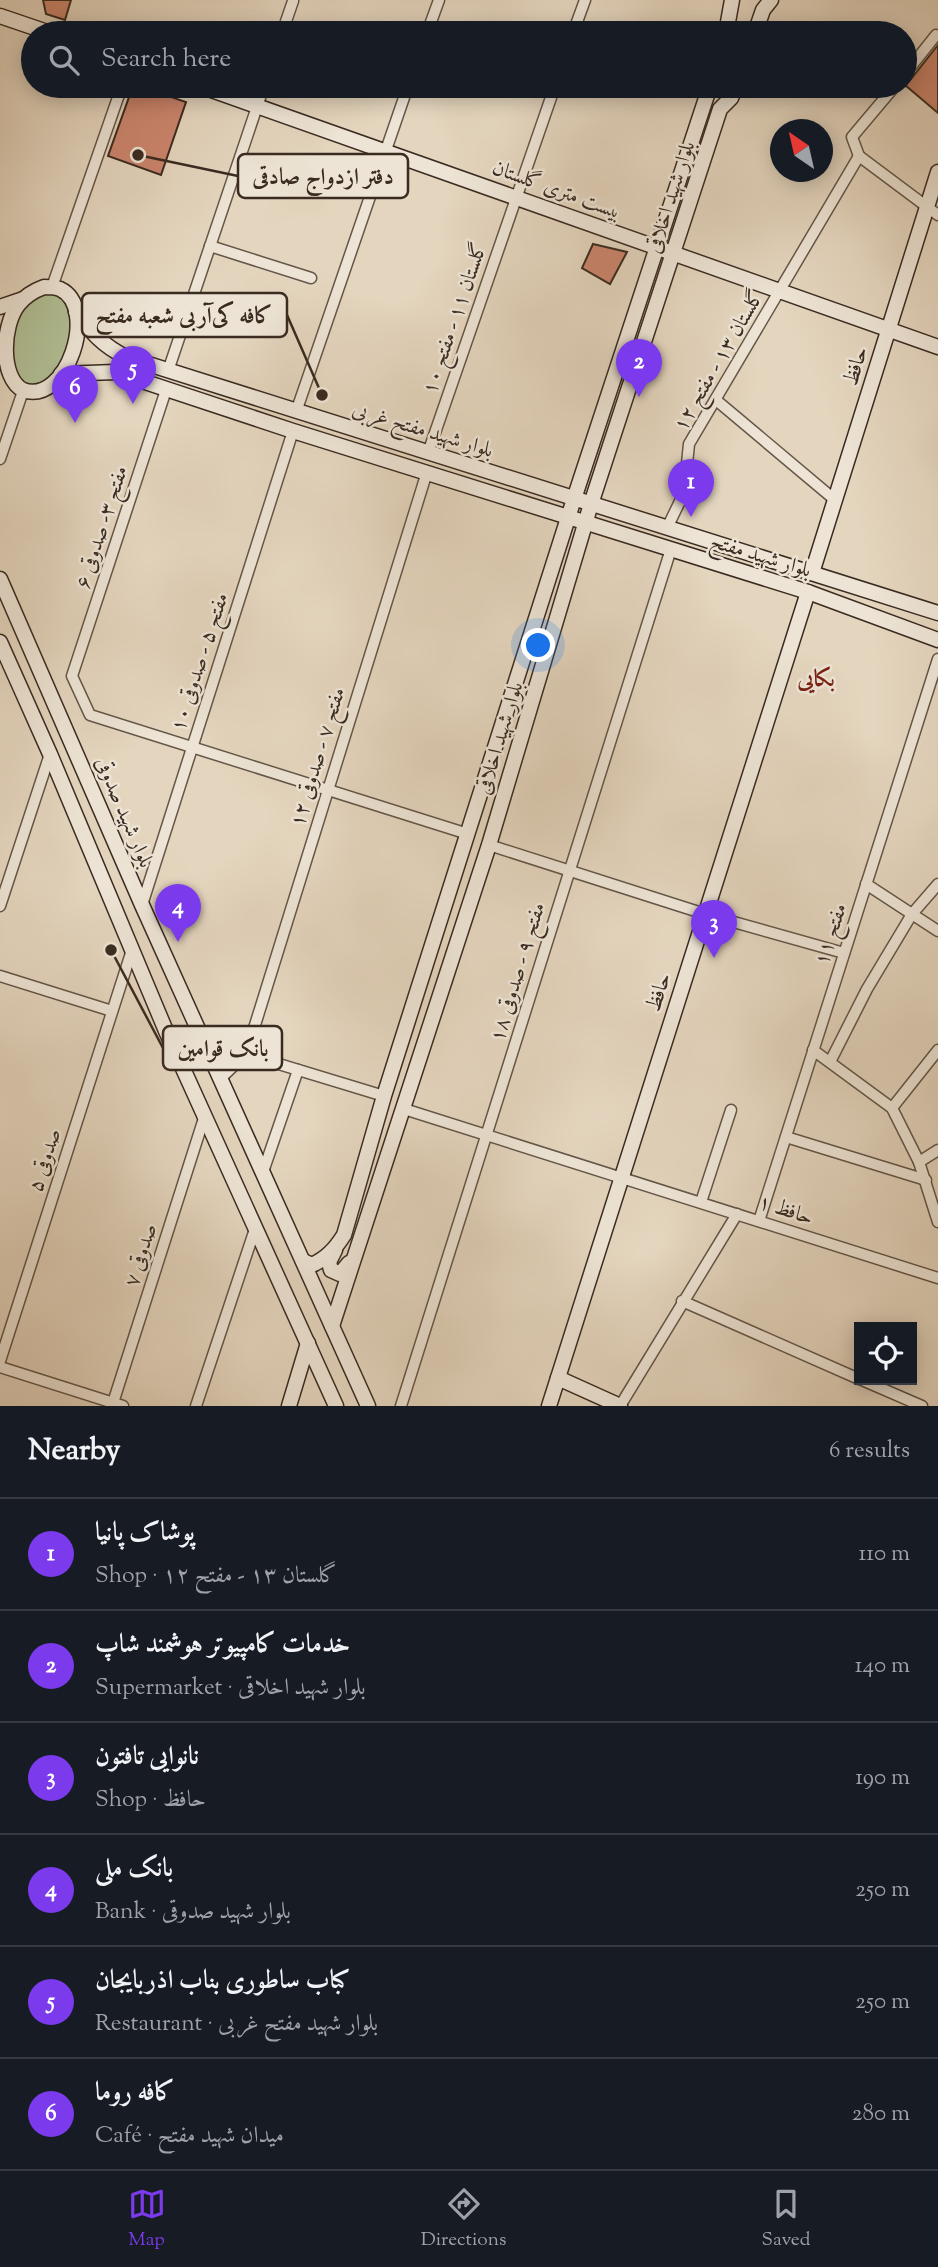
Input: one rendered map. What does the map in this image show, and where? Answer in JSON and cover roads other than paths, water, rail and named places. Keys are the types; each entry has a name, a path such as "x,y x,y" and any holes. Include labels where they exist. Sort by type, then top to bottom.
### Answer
{"main road":[{"path":"728,21 732,0"},
{"path":"759,21 771,0"},
{"path":"1,20 21,25"},
{"name":"بیست متری گلستان","path":"234,98 938,348"},
{"name":"بلوار شهید اخلاقی","path":"335,1248 344,1235 384,1096 574,499 706,98"},
{"name":"بلوار شهید اخلاقی","path":"332,1326 489,845 591,504 720,109 731,98"},
{"name":"حافظ","path":"812,573 889,330 932,211 938,172"},
{"path":"44,287 52,287 59,288 67,295 76,312 77,331 73,350 61,374 50,386 43,390 23,391 8,379 5,372 1,355 3,338 9,320 24,298 44,287"},
{"path":"0,307 24,298"},
{"name":"بلوار شهید مفتح غربی","path":"76,312 94,336 126,357 574,499"},
{"name":"بلوار شهید مفتح غربی","path":"61,374 106,371 569,516"},
{"path":"543,508 548,503 549,491"},
{"name":"بلوار شهید مفتح","path":"574,499 938,613"},
{"path":"612,530 609,523 616,512"},
{"name":"بلوار شهید مفتح","path":"569,516 808,592 938,639"},
{"name":"بلوار شهید صدوقی","path":"0,579 142,905 368,1406"},
{"name":"حافظ","path":"549,1406 808,592"},
{"path":"0,642 132,950 336,1406"},
{"path":"335,1248 330,1262 335,1273 340,1274 354,1256"},
{"path":"303,1261 312,1265 323,1260 335,1248"},
{"path":"289,1406 308,1343"},
{"path":"558,1378 620,1406"}],"street":[{"path":"431,21 439,0"},
{"path":"577,21 585,0"},
{"path":"286,21 293,1"},
{"path":"917,59 936,35"},
{"path":"52,287 118,98"},
{"path":"168,371 260,98"},
{"path":"296,412 404,98"},
{"name":"گلستان ۱۱ - مفتح ۱۰","path":"428,453 551,98"},
{"path":"885,98 852,137 859,156 932,211"},
{"name":"گلستان ۱۳ - مفتح ۱۲","path":"667,528 684,493 689,444 859,156"},
{"path":"210,246 312,278"},
{"name":"مفتح ۳- صدوقی ۶","path":"166,390 72,676 90,715 192,748"},
{"path":"0,459 23,391"},
{"path":"716,400 835,500"},
{"name":"مفتح ۵ - صدوقی ۱۰","path":"142,905 293,431"},
{"name":"مفتح ۷ - صدوقی ۱۲","path":"246,1054 427,471"},
{"name":"مفتح ۹ - صدوقی ۱۸","path":"401,1406 671,549"},
{"name":"مفتح ۱۱","path":"759,1221 938,659"},
{"path":"192,748 468,834"},
{"path":"0,906 50,754"},
{"path":"489,845 705,914 844,953"},
{"path":"866,884 938,931"},
{"path":"831,1062 867,989 912,914 938,884"},
{"name":"صدوقی ۵","path":"0,1361 132,950"},
{"path":"0,976 113,1011"},
{"path":"813,1050 892,1108 919,1162 938,1222"},
{"path":"892,1108 938,1050"},
{"path":"221,1078 246,1054 384,1096"},
{"path":"263,1172 298,1070"},
{"name":"حافظ ۱","path":"404,1109 938,1278"},
{"path":"701,1202 731,1110"},
{"name":"صدوقی ۷","path":"116,1405 205,1115"},
{"path":"786,1137 926,1180"},
{"path":"919,1162 938,1150"},
{"path":"620,1406 737,1214"},
{"path":"196,1406 255,1229"},
{"path":"682,1301 854,1376"},
{"path":"0,1367 116,1405"},
{"path":"875,1385 922,1406"}],"place":[{"name":"دفتر ازدواج صادقی","path":"138,155"},
{"name":"کافه کی‌آربی شعبه مفتح","path":"322,395"},
{"name":"خدمات کامپیوتر هوشمند شاپ","path":"639,397"},
{"name":"کباب ساطوری بناب اذربایجان","path":"133,404"},
{"name":"کافه روما","path":"75,423"},
{"name":"پوشاک پانیا","path":"691,517"},
{"name":"بانک ملی","path":"178,942"},
{"name":"بانک قوامین","path":"111,950"},
{"name":"نانوایی تافتون","path":"714,958"}],"district":[{"name":"بکایی","path":"816,678"}]}
